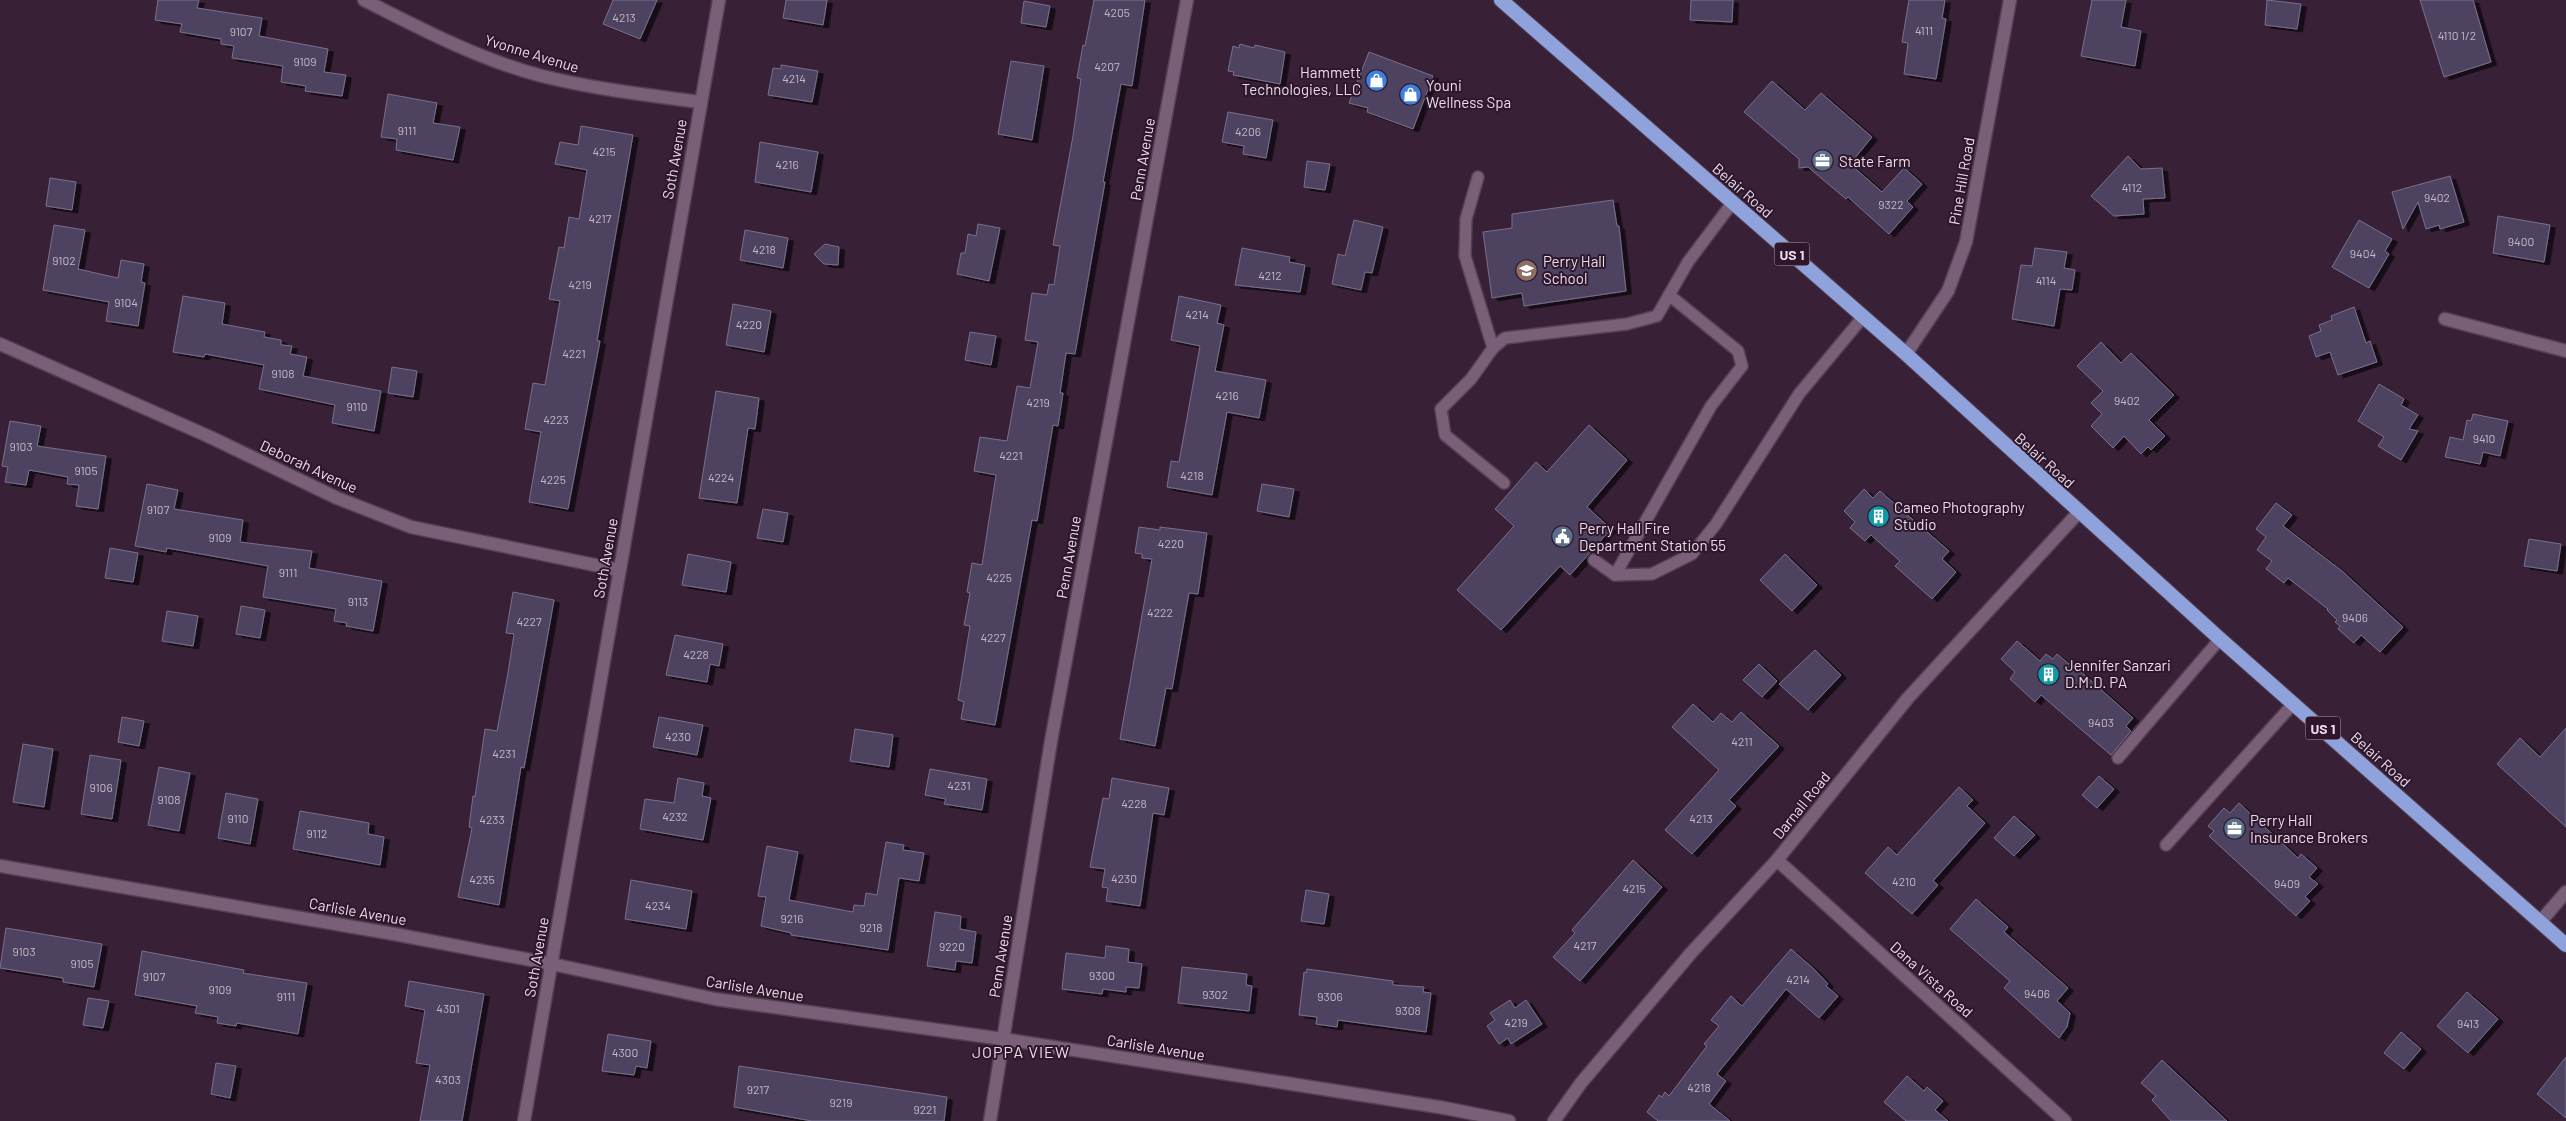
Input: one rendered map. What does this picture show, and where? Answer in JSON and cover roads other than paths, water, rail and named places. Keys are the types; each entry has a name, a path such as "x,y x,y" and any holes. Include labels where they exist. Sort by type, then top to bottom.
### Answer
{"highway":[{"name":"Belair Road","path":"1502,0 1906,354 2220,639 2566,945"}],"street":[{"name":"Yvonne Avenue","path":"364,0 435,36 540,76 585,86 700,102"},
{"name":"Soth Avenue","path":"524,1121 719,0"},
{"name":"Penn Avenue","path":"990,1121 1051,741 1187,0"},
{"name":"Pine Hill Road","path":"1906,354 1948,290 1966,242 2010,0"},
{"path":"2445,319 2566,351"},
{"name":"Deborah Avenue","path":"0,344 210,438 337,498 411,527 619,570"},
{"name":"Darnall Road","path":"1554,1121 1587,1075 1691,953 1777,860 1908,698 2079,512"},
{"name":"Dana Vista Road","path":"1777,860 2065,1121"},
{"name":"Carlisle Avenue","path":"0,866 384,932 552,964 715,999 1003,1039 1445,1108 1509,1121"},
{"path":"2540,922 2566,892"}],"lane":[{"path":"1478,177 1466,219 1465,256 1492,348"},
{"path":"1504,483 1445,435 1441,410 1471,379 1492,348 1505,338 1626,324 1657,316 1688,262 1732,202"},
{"path":"1615,575 1712,406 1742,366 1738,352 1670,295"},
{"path":"1594,560 1615,575 1652,574 1692,554 1716,524 1799,394 1863,317"},
{"path":"2118,758 2220,639"},
{"path":"2166,845 2294,703"}],"place":[{"name":"Hammett Technologies, LLC","path":"1377,81"},
{"name":"Youni Wellness Spa","path":"1410,94"},
{"name":"State Farm","path":"1823,161"},
{"name":"Perry Hall School","path":"1527,270"},
{"name":"Cameo Photography Studio","path":"1878,516"},
{"name":"Perry Hall Fire Department Station 55","path":"1563,537"},
{"name":"Jennifer Sanzari D.M.D. PA","path":"2049,674"},
{"name":"Perry Hall Insurance Brokers","path":"2234,829"}],"district":[{"name":"JOPPA VIEW","path":"1021,1051"}]}
